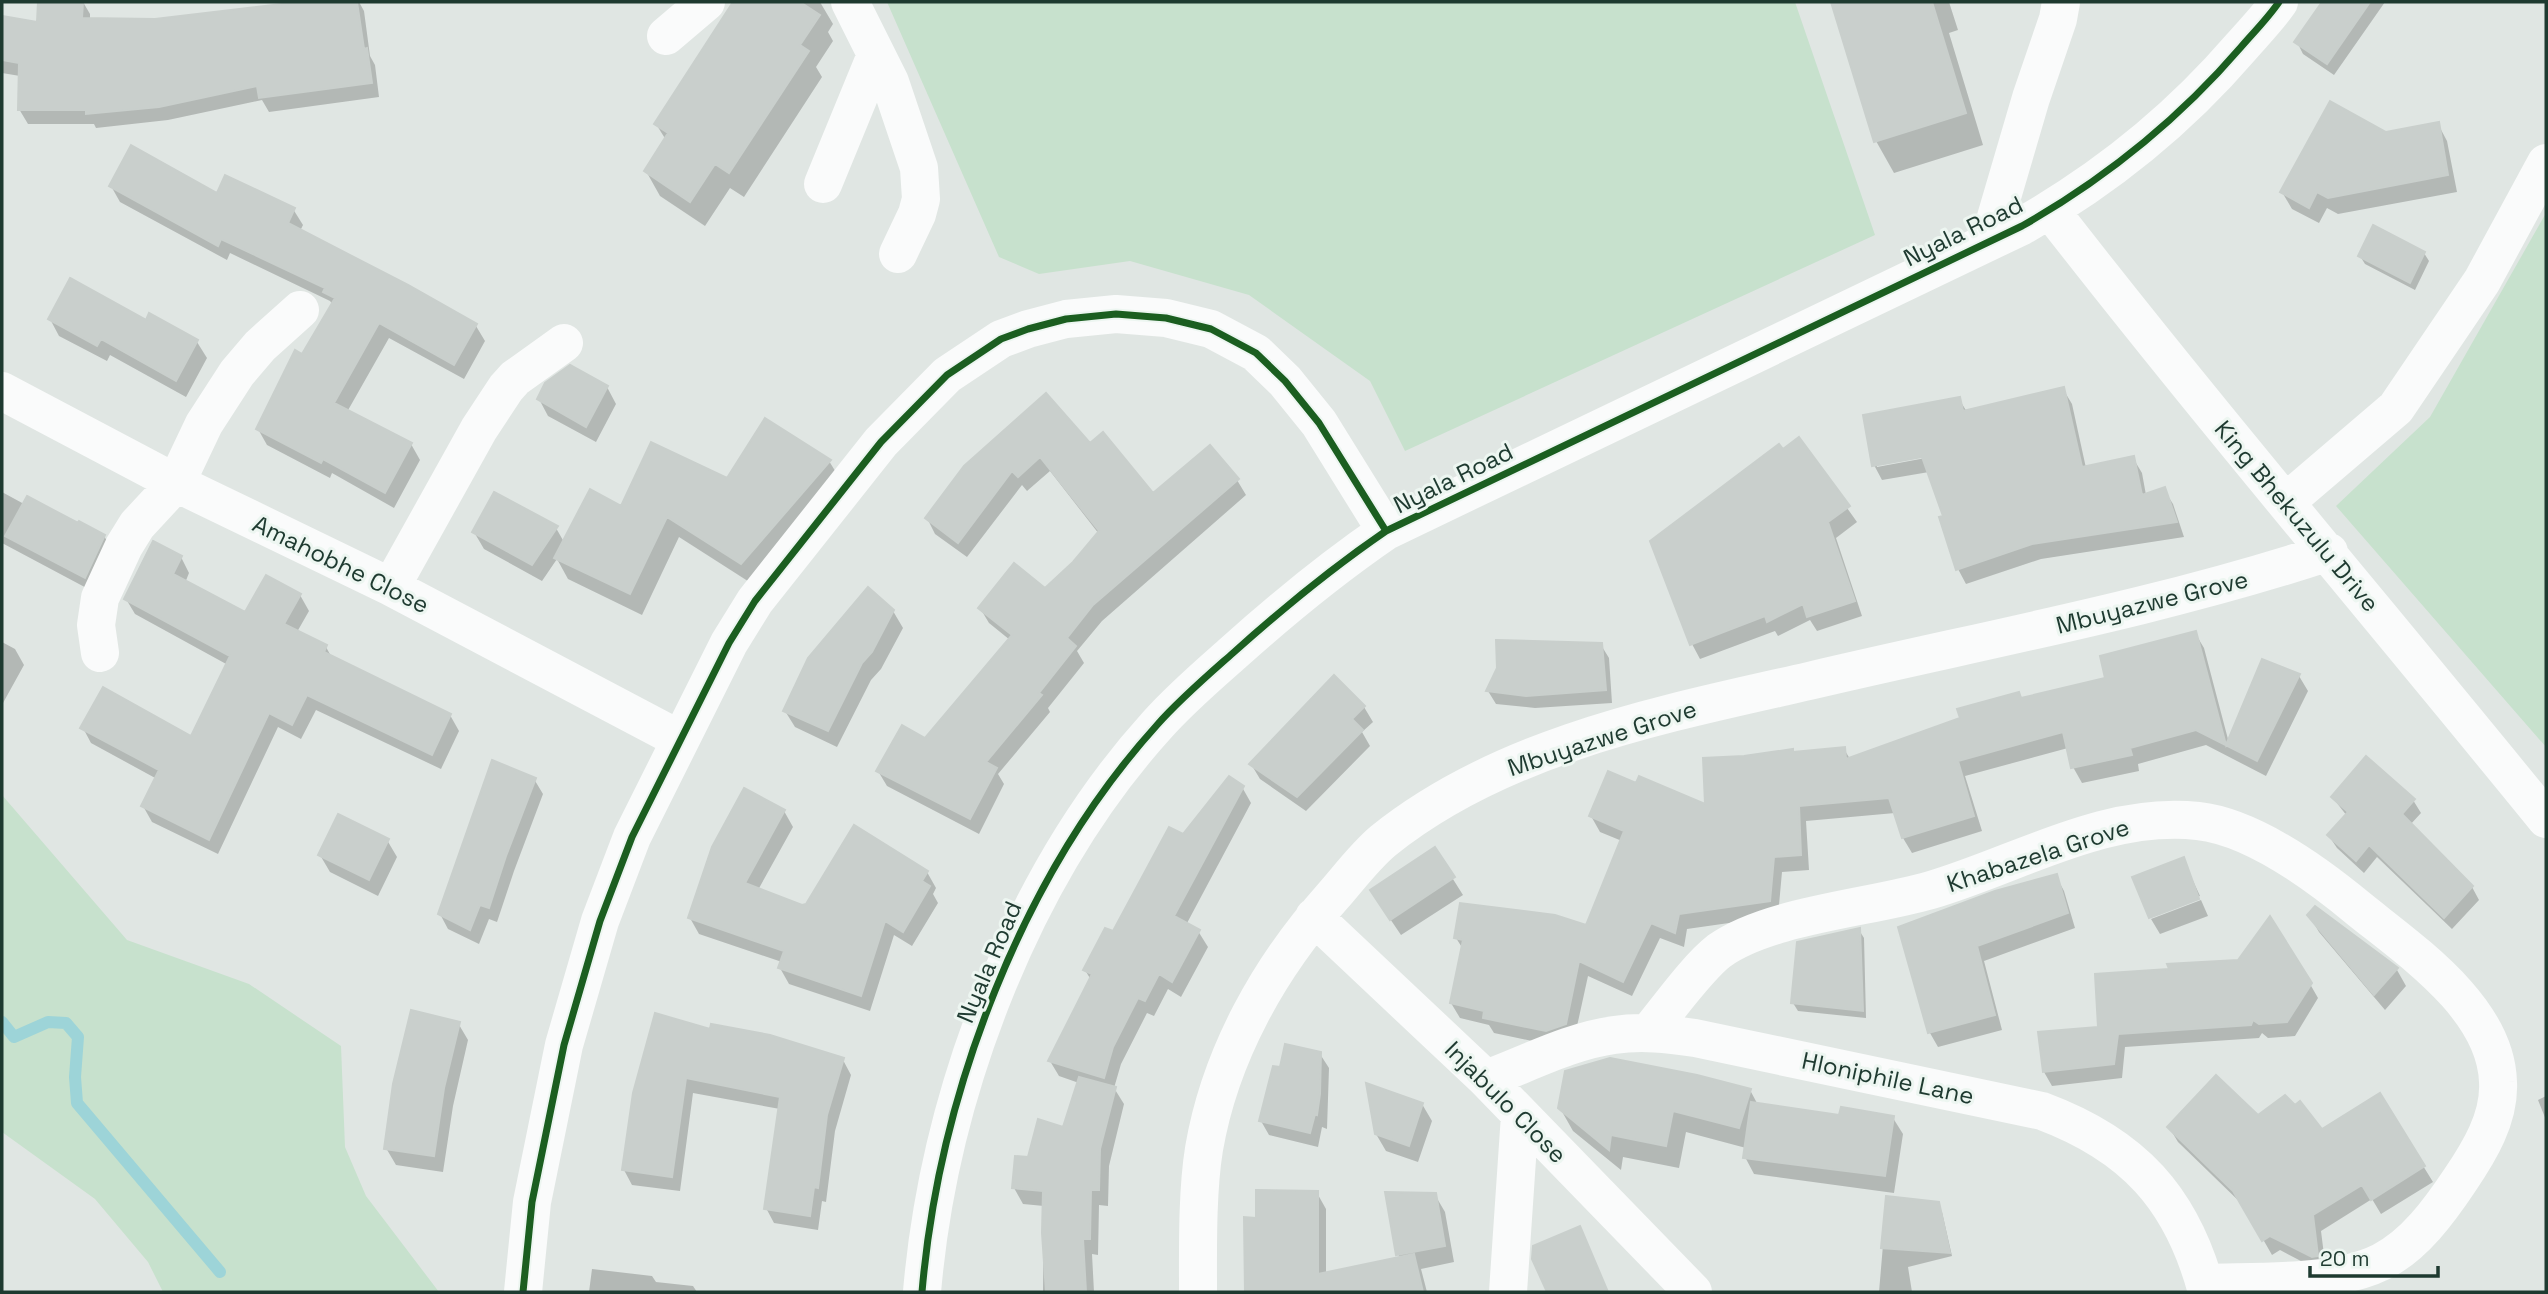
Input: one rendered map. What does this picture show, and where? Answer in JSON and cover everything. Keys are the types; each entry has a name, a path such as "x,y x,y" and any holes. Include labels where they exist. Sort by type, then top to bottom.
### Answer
{"street":[{"path":"666,36 706,2"},
{"path":"850,2 890,82 920,178 921,199 918,214 898,254"},
{"path":"1989,240 2061,2"},
{"name":"Nyala Road","path":"922,1292 930,1219 946,1140 974,1048 1016,946 1039,895 1063,853 1106,789 1156,726 1278,613 1386,531 2022,226 2050,210 2129,157 2211,83 2279,2"},
{"path":"823,184 876,55"},
{"path":"2286,502 2396,408 2482,281 2546,163"},
{"name":"King Bhekuzulu Drive","path":"2050,210 2165,357 2329,552 2546,819"},
{"path":"100,653 96,625 100,598 109,574 137,525 176,483 204,424 237,373 260,346 300,310"},
{"path":"523,1292 532,1202 568,1032 600,921 632,837 729,643 755,601 881,442 947,375 993,344 1028,329 1066,319 1116,314 1166,318 1212,329 1256,353 1285,381 1319,423 1386,531"},
{"path":"391,587 506,388 515,378 564,343"},
{"name":"Amahobhe Close","path":"2,390 176,483 391,587 679,739"},
{"name":"Mbuyazwe Grove","path":"1198,1292 1203,1153 1214,1104 1230,1058 1256,1004 1293,944 1380,843 1437,803 1498,771 1569,744 1728,699 2072,622 2255,577 2329,552"},
{"name":"Khabazela Grove","path":"1649,1032 1716,953 1756,932 1934,889 2086,834 2137,822 2202,821 2232,829 2305,868 2399,941 2452,988 2484,1030 2493,1055 2498,1082 2488,1132 2475,1158 2454,1189 2411,1241 2382,1262 2329,1276 2206,1288"},
{"name":"Injabulo Close","path":"1314,917 1486,1079 1693,1292"},
{"name":"Hloniphile Lane","path":"1486,1079 1581,1042 1613,1035 1649,1032 1695,1038 2042,1111 2077,1124 2106,1141 2133,1162 2164,1196 2183,1227 2206,1288"},
{"path":"1508,1292 1520,1115"}],"green space":[{"path":"887,2 1795,2 1875,235 1405,451 1370,381 1249,295 1130,261 1039,274 999,257"},
{"path":"2546,213 2546,747 2336,506 2430,417"},
{"path":"2,795 127,940 249,984 341,1046 345,1147 366,1196 439,1292 163,1292 148,1262 95,1199 2,1132"}],"building":[{"path":"38,2 83,2 82,18 155,19 299,2 357,2 372,83 259,98 257,86 159,107 86,114 86,110 18,110 19,63 2,60 2,16 37,22"},
{"path":"733,2 800,2 820,15 800,45 809,51 729,173 715,164 690,202 644,171 668,133 654,124"},
{"path":"1831,2 1932,2 1966,113 1874,142"},
{"path":"2322,2 2370,2 2327,64 2294,42"},
{"path":"2330,101 2386,132 2439,122 2448,175 2328,198 2317,192 2309,208 2280,192"},
{"path":"131,145 217,193 225,175 295,208 288,223 477,324 454,365 379,323 334,403 412,443 385,493 323,459 321,463 256,429 295,350 302,354 335,298 323,292 325,288 221,239 218,246 109,186"},
{"path":"2373,225 2425,252 2410,283 2358,256"},
{"path":"70,278 146,320 149,313 198,340 176,381 101,339 97,346 48,319"},
{"path":"570,365 608,386 586,427 537,399 545,383"},
{"path":"2064,387 2082,467 2134,456 2142,495 2165,487 2177,522 2032,544 1956,570 1939,517 1943,516 1922,457 1872,466 1863,415 1960,397 1963,411"},
{"path":"1046,393 1090,443 1103,432 1153,493 1210,445 1239,479 1093,605 1067,638 1076,646 1039,693 1042,695 986,762 997,768 970,819 876,771 902,725 925,738 1012,635 978,608 1014,563 1045,588 1073,562 1099,531 1040,457 1018,477 1012,471 958,543 925,518 964,466"},
{"path":"765,418 831,460 741,564 667,517 630,594 554,558 590,489 621,506 651,442 727,478"},
{"path":"1799,437 1850,506 1828,522 1855,601 1807,617 1803,604 1767,622 1765,616 1690,645 1650,541 1779,444 1783,449"},
{"path":"494,492 558,526 532,565 472,532"},
{"path":"27,496 105,535 85,578 5,536"},
{"path":"153,541 182,556 173,574 245,612 266,575 301,594 284,624 327,645 324,652 451,714 432,755 307,695 292,725 269,713 209,840 141,806 159,770 80,728 103,687 191,736 230,656 124,599"},
{"path":"868,587 894,610 872,652 862,663 828,731 783,711 808,658"},
{"path":"2196,631 2226,745 2262,659 2300,674 2257,761 2196,730 2130,748 2132,755 2071,768 2063,732 1958,761 1974,816 1902,838 1889,798 1799,806 1801,855 1774,857 1770,901 1679,914 1675,933 1651,923 1623,982 1579,961 1566,1024 1546,1031 1483,1018 1484,1011 1450,1003 1463,940 1454,938 1460,903 1555,915 1586,925 1624,831 1589,816 1608,771 1636,783 1639,776 1705,804 1703,758 1845,747 1846,759 1960,718 1957,709 2019,692 2021,698 2105,678 2100,656"},
{"path":"1496,640 1602,643 1606,690 1526,696 1486,691 1497,668"},
{"path":"1334,675 1365,706 1352,719 1363,730 1297,797 1249,764"},
{"path":"2366,756 2415,799 2402,814 2473,886 2444,918 2369,845 2356,861 2327,835 2348,812 2331,797"},
{"path":"492,760 536,778 489,908 480,905 470,930 438,914"},
{"path":"1229,776 1244,786 1174,916 1200,930 1172,982 1159,974 1145,1001 1138,998 1113,1047 1104,1078 1048,1061 1092,974 1083,970 1105,928 1113,931 1169,827 1183,834"},
{"path":"744,788 785,810 745,883 802,905 806,904 854,825 928,871 922,881 930,886 903,932 885,921 861,996 778,968 784,951 688,918 712,847"},
{"path":"338,814 389,839 369,880 318,855"},
{"path":"1435,847 1455,877 1390,920 1370,890"},
{"path":"2184,857 2199,899 2149,918 2132,877"},
{"path":"2057,874 2068,913 1977,946 1995,1015 1928,1033 1898,927 1995,891"},
{"path":"2315,906 2398,968 2374,995 2307,915"},
{"path":"2270,916 2312,983 2287,1022 2259,1024 2253,1020 2251,1025 2118,1034 2114,1064 2043,1072 2038,1032 2098,1027 2095,974 2169,969 2167,964 2238,960"},
{"path":"1860,928 1863,1011 1791,1003 1797,942"},
{"path":"411,1010 460,1022 444,1088 434,1156 384,1149 393,1084"},
{"path":"655,1013 710,1029 711,1024 770,1035 844,1058 827,1115 818,1188 814,1187 810,1216 764,1209 780,1097 686,1078 672,1177 622,1170 633,1093"},
{"path":"1285,1044 1321,1052 1320,1094 1317,1115 1315,1114 1310,1133 1259,1121 1273,1066 1280,1067"},
{"path":"1610,1058 1751,1089 1739,1128 1673,1111 1666,1146 1611,1135 1609,1150 1558,1108 1565,1071"},
{"path":"2216,1075 2258,1115 2285,1095 2295,1105 2300,1101 2322,1129 2380,1093 2425,1166 2371,1200 2362,1185 2313,1215 2318,1256 2312,1257 2270,1236 2262,1241 2233,1191 2167,1127"},
{"path":"1079,1077 1116,1087 1100,1149 1099,1190 1091,1190 1090,1239 1083,1239 1086,1292 1046,1292 1042,1233 1043,1191 1012,1188 1015,1156 1028,1157 1038,1119 1063,1127"},
{"path":"1366,1083 1423,1103 1409,1146 1375,1134"},
{"path":"1751,1102 1839,1115 1841,1107 1894,1116 1885,1176 1743,1158"},
{"path":"1256,1190 1318,1191 1318,1274 1414,1254 1423,1292 1245,1292 1244,1217 1256,1218"},
{"path":"1385,1192 1436,1193 1445,1246 1396,1255"},
{"path":"1886,1196 1939,1202 1950,1253 1881,1248"},
{"path":"1580,1226 1608,1292 1547,1292 1532,1259 1533,1246"}],"waterway":[{"path":"2,1022 14,1037 48,1022 66,1023 78,1037 75,1077 77,1103 220,1272"}],"cycle path":[{"path":"922,1292 931,1217 947,1141 968,1065 995,990 1028,918 1066,849 1109,784 1157,725 1184,697 1289,605 1386,531 2022,226 2053,208 2111,168 2166,123 2217,73 2279,2"},
{"path":"523,1292 532,1202 564,1045 600,921 632,837 729,643 755,601 881,442 947,375 1001,339 1066,319 1116,314 1166,318 1211,329 1256,353 1285,381 1319,423 1386,531"}]}
